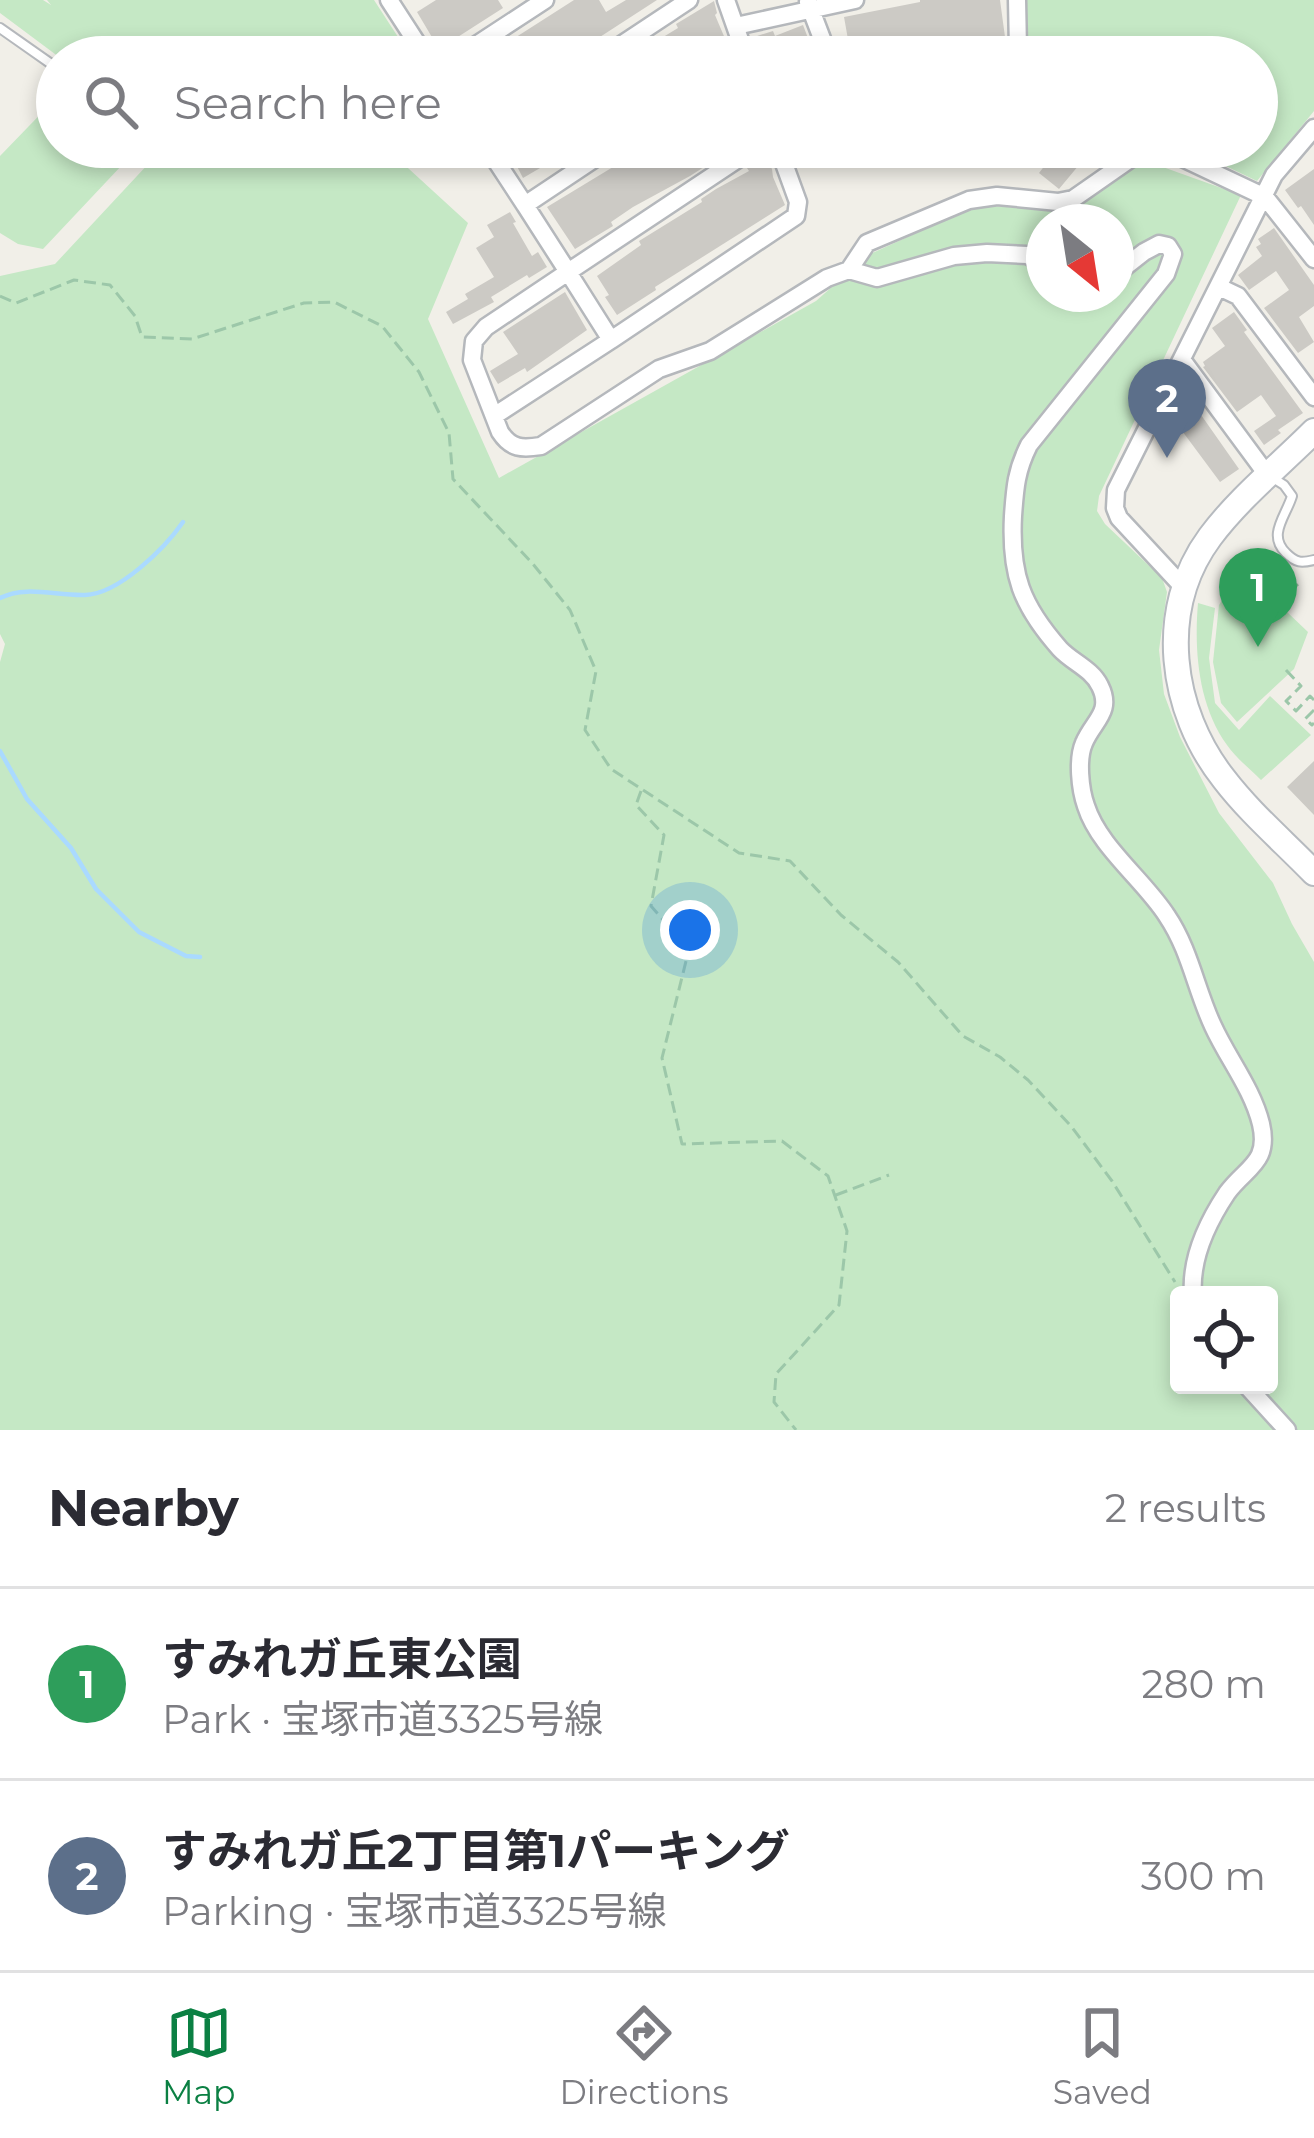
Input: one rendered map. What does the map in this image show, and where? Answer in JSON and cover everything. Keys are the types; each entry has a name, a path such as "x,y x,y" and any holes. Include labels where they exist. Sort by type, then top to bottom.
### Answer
{"street":[{"path":"490,36 545,0"},
{"path":"635,36 689,0"},
{"path":"726,0 739,36"},
{"path":"736,26 808,4 855,0"},
{"path":"1017,0 1018,36"},
{"path":"394,2 414,36"},
{"path":"808,4 821,36"},
{"path":"1184,588 1119,518 1116,490 1274,175 1314,128"},
{"path":"501,168 610,340"},
{"path":"525,205 580,168"},
{"path":"724,168 486,327 474,341 472,360 506,442 520,449 542,446 659,369 710,351 826,278 850,271 877,278 954,256 1026,255"},
{"path":"494,416 796,216 798,202 786,168"},
{"path":"850,271 867,243 969,200 997,196 1073,199 1118,168"},
{"path":"1204,168 1265,197 1314,259"},
{"path":"1134,260 1159,244 1168,246 1173,254 1166,274 1029,445 1017,468 1012,550 1020,588 1030,607 1062,652 1092,673 1103,693 1105,709 1082,748 1086,807 1103,838 1175,929 1211,1022 1242,1076 1261,1125 1262,1153 1227,1193 1205,1230 1188,1286"},
{"path":"1219,287 1238,296 1314,398"},
{"path":"1183,362 1268,476"},
{"path":"1314,431 1228,514 1195,559 1184,588 1175,644 1190,722 1224,779 1314,873"},
{"path":"1254,1394 1286,1430"}],"lane":[{"path":"0,28 36,53"},
{"path":"1268,476 1284,484 1292,496 1276,533 1279,546 1294,561 1314,560"}],"path":[{"path":"0,296 16,303 74,280 110,285 135,316 142,337 192,339 304,303 334,302 382,326 419,372 449,433 453,479 570,610 596,671 585,730 611,770 739,853 790,861 841,915 898,962 963,1036 1028,1080 1071,1126 1112,1181 1169,1276 1181,1286"},
{"path":"1264,592 1277,578 1290,591 1298,584 1284,571"},
{"path":"1286,670 1301,686 1286,701 1296,711 1310,696 1314,700"},
{"path":"1314,710 1305,719 1314,723"},
{"path":"642,789 637,805 664,835 650,906 689,949 662,1058 682,1144 782,1141 828,1176 847,1231 839,1305 776,1374 774,1402 796,1430"},
{"path":"835,1196 889,1175"}],"green space":[{"path":"0,0 43,0 51,5 47,0 374,0 397,36 36,36 36,40 0,13"},
{"path":"1021,0 1314,0 1314,111 1278,155 1278,36 1023,36"},
{"path":"36,119 36,168 119,168 43,249 18,244 0,233 0,156"},
{"path":"144,168 408,168 468,223 428,319 499,478 816,301 868,255 978,205 1026,208 1026,312 1134,312 1134,204 1078,204 1135,168 1166,168 1241,195 1099,496 1097,511 1162,578 1167,592 1159,650 1164,694 1180,737 1219,813 1273,883 1314,962 1314,1430 0,1430 0,662 5,644 0,634 0,276 55,264"},
{"path":"1230,168 1268,168 1257,181"},
{"path":"1242,569 1308,632 1294,669 1237,722 1221,703 1213,662 1219,605"},
{"path":"1198,603 1215,608 1209,658 1215,703 1239,730 1270,696 1311,735 1261,780 1231,750 1210,713 1198,658"}],"building":[{"path":"436,0 498,0 503,8 459,36 431,36 417,12"},
{"path":"574,0 599,0 606,12 626,0 657,0 601,36 518,36"},
{"path":"1000,0 1005,36 847,36 844,17 920,2"},
{"path":"714,1 724,36 665,36 678,28 676,24"},
{"path":"803,25 807,36 775,36"},
{"path":"518,168 540,168 523,178"},
{"path":"611,168 702,168 633,207 611,222 613,226 575,249 547,207"},
{"path":"747,168 771,168 785,205 617,315 597,276 641,245 639,241 749,171"},
{"path":"1043,168 1076,168 1059,189 1039,173"},
{"path":"1314,169 1314,225 1285,190"},
{"path":"510,212 532,256 538,252 547,267 453,324 446,312 494,277 476,248 494,237 487,225"},
{"path":"1274,228 1314,285 1314,306 1299,317 1314,342 1298,353 1264,308 1289,290 1276,271 1249,290 1238,275 1262,256 1256,247 1261,244 1258,239"},
{"path":"565,292 587,330 527,372 525,368 498,384 490,371 518,354 503,332"},
{"path":"1234,312 1303,413 1264,445 1254,431 1276,416 1261,395 1237,412 1203,367 1203,362 1225,346 1212,328"},
{"path":"1192,402 1239,469 1220,482 1171,416"},
{"path":"1314,761 1314,815 1287,787"}],"waterway":[{"path":"0,598 31,592 98,593 140,568 183,522"},
{"path":"0,751 27,799 71,848 96,889 139,932 186,956 200,957"}],"place":[{"name":"すみれガ丘2丁目第1パーキング","path":"1167,458"},
{"name":"すみれガ丘東公園","path":"1258,647"}]}
